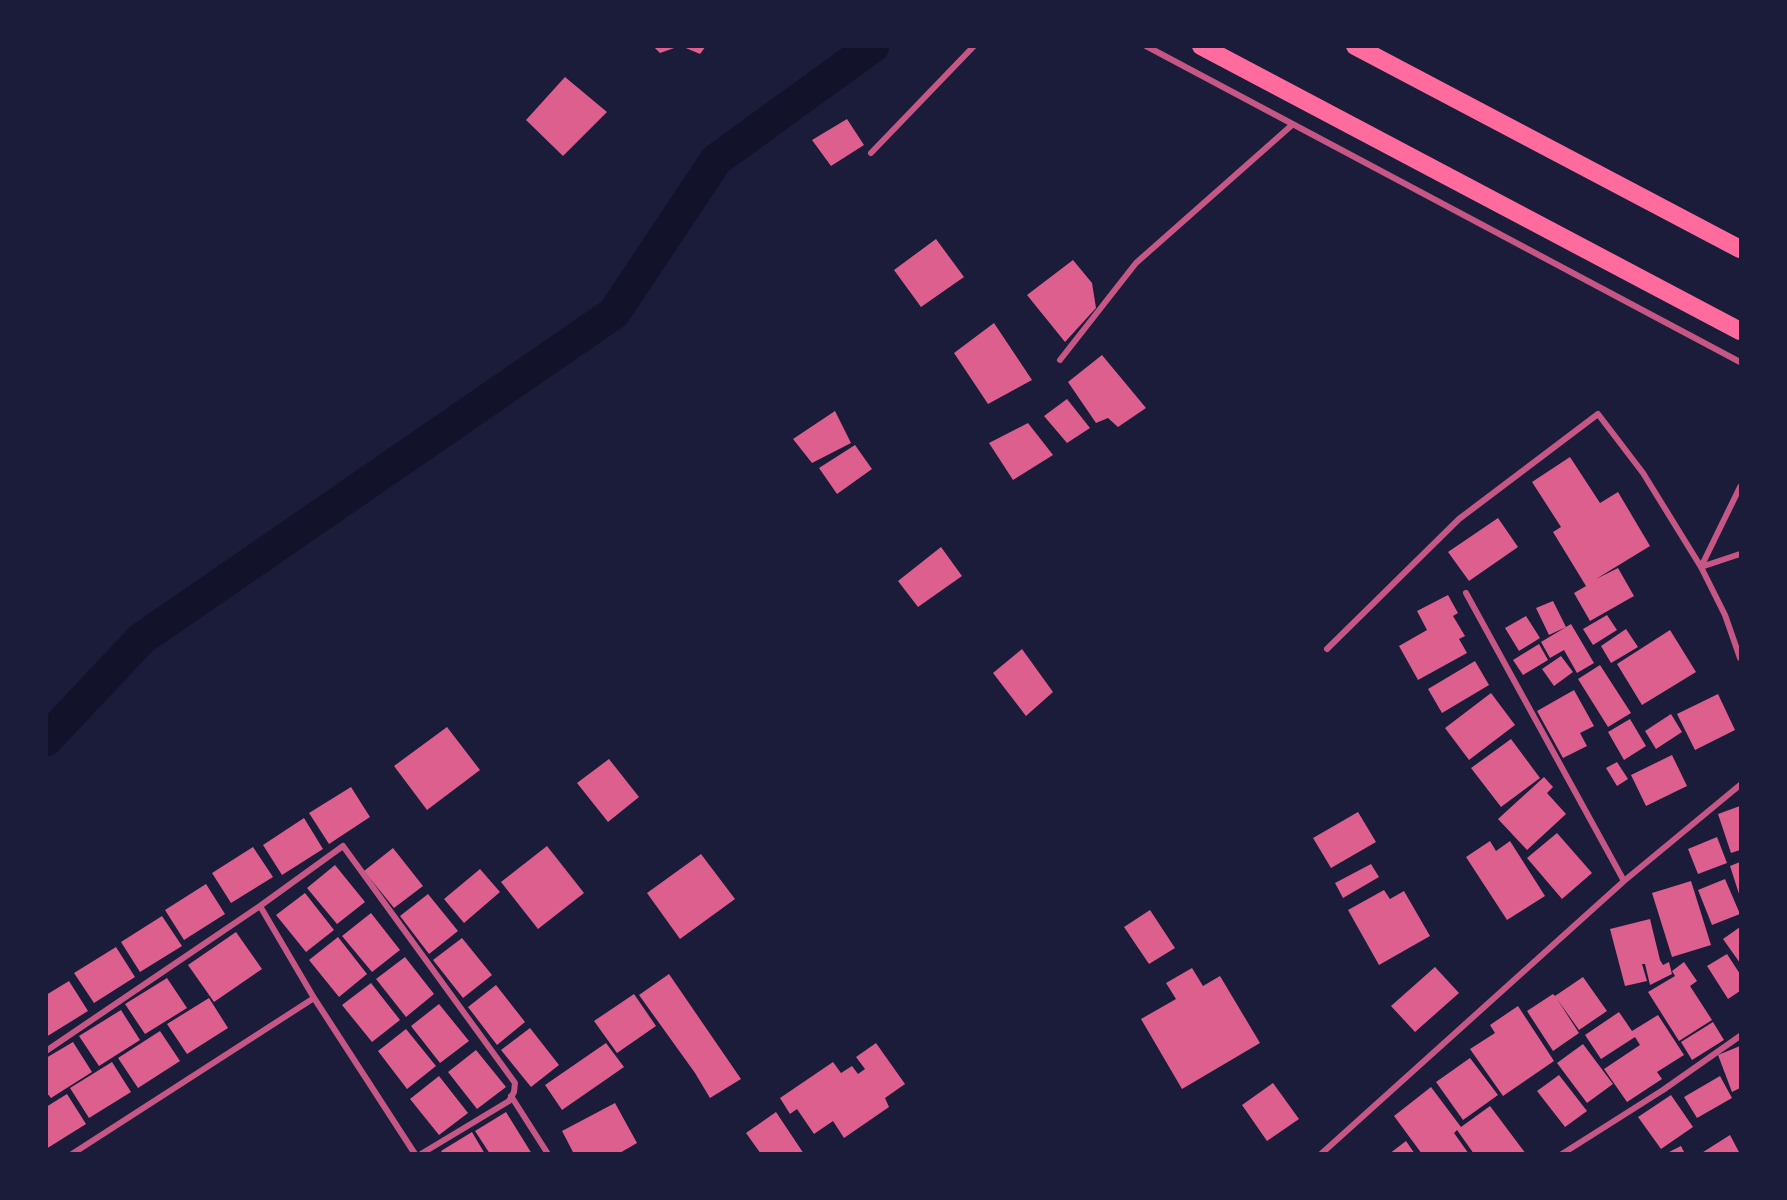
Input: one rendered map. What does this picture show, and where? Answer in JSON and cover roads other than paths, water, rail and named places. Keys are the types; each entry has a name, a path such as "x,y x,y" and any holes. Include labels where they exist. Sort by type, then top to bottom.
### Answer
{"highway":[{"path":"1200,46 1740,331"},
{"path":"1355,46 1740,249"}],"street":[{"path":"871,153 974,46"},
{"path":"1146,46 1740,362"},
{"path":"1060,360 1136,263 1292,125"},
{"path":"1327,650 1460,519 1598,414 1644,473 1701,567 1725,615 1740,658"},
{"path":"1701,567 1740,487"},
{"path":"1701,567 1740,554"},
{"path":"1466,593 1624,880"},
{"path":"1321,1154 1624,880 1740,785"},
{"path":"46,1051 260,906 343,846 515,1083 514,1092 508,1101 421,1154"},
{"path":"260,906 314,998 415,1154"},
{"path":"72,1154 314,998"},
{"path":"1562,1154 1663,1090 1740,1036"},
{"path":"511,1096 548,1154"}],"waterway":[{"path":"46,740 141,639 614,313 716,160 873,46"}]}
